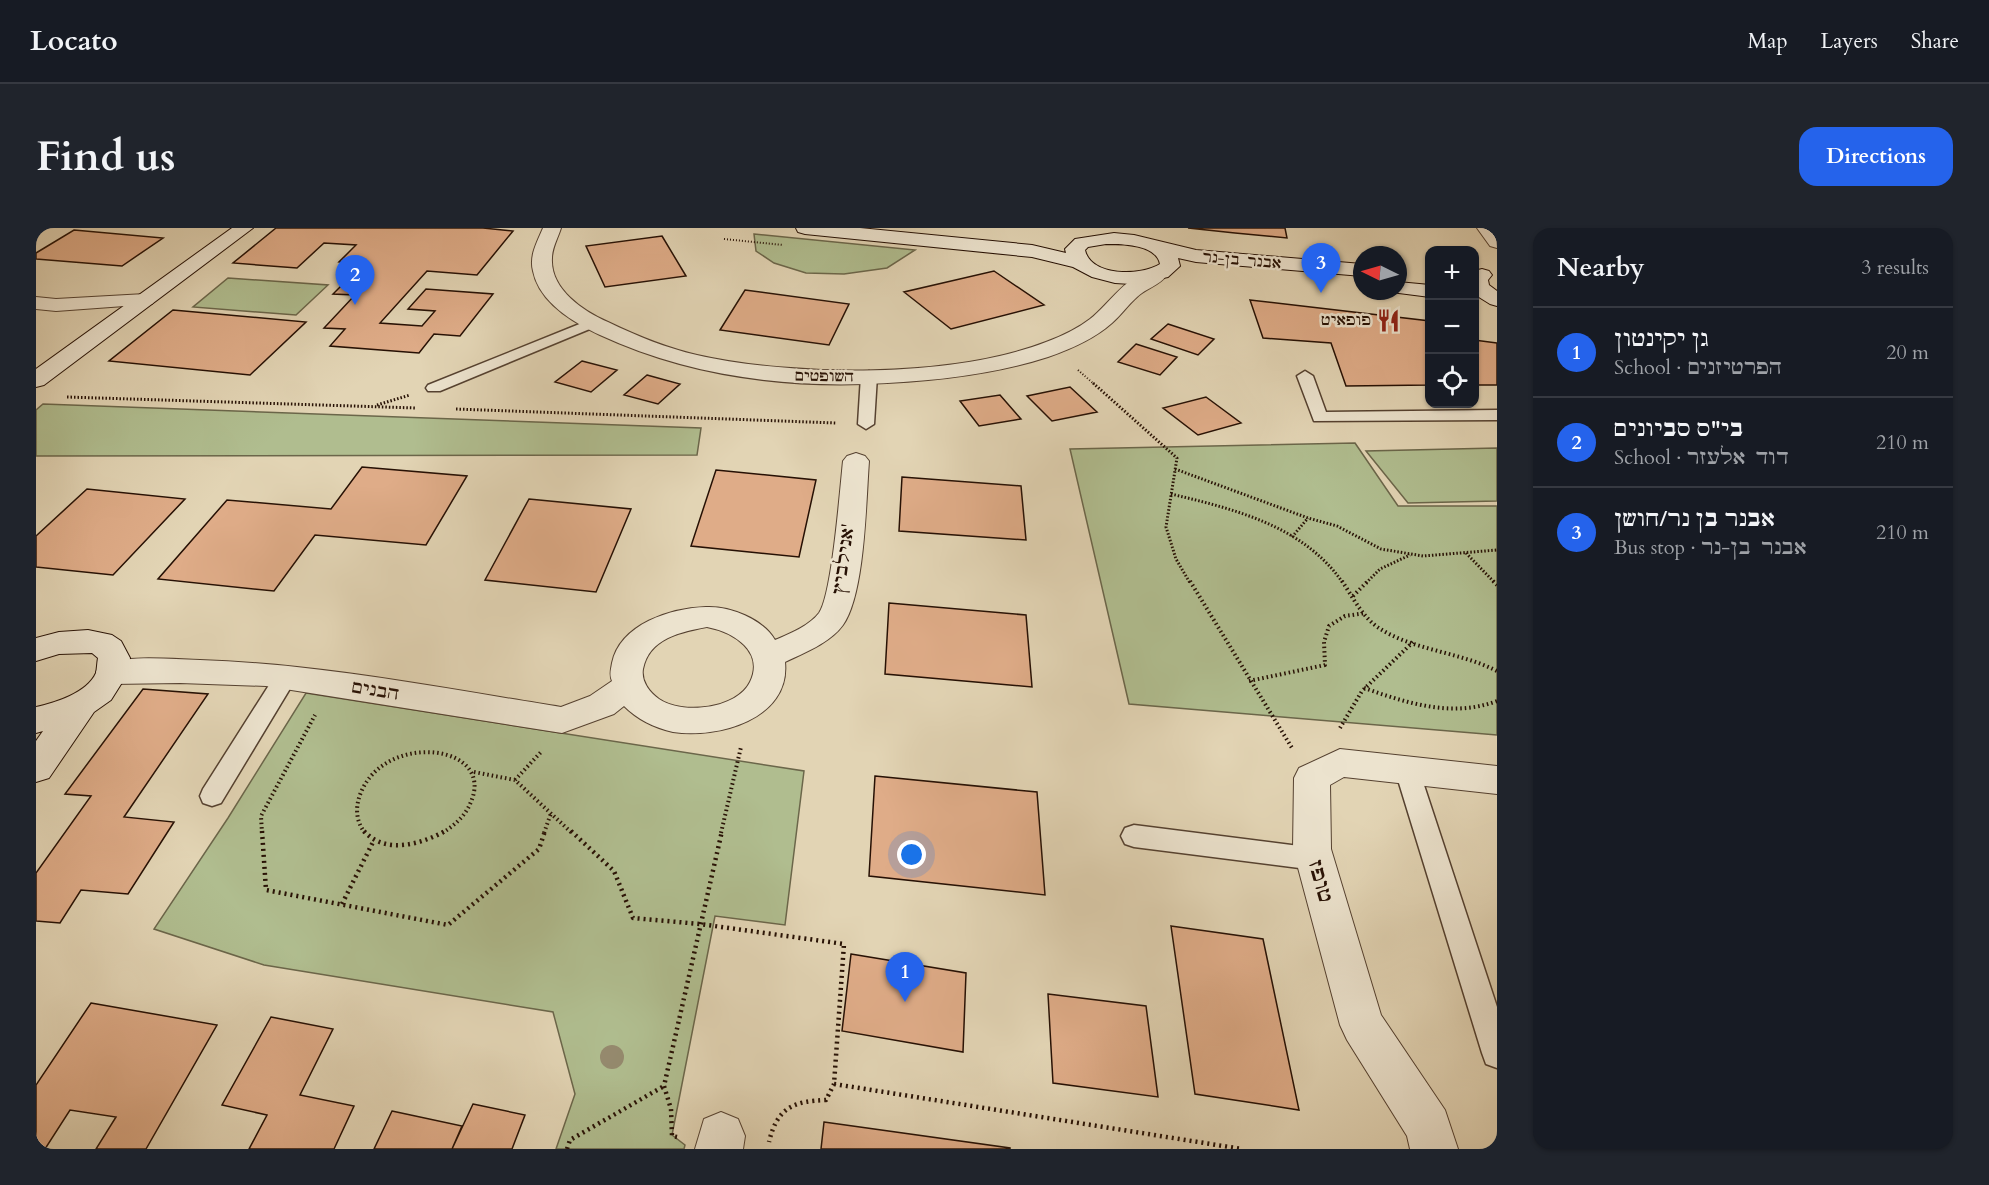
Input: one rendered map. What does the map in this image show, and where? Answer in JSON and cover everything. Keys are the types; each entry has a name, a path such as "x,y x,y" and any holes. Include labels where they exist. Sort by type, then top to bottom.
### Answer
{"street":[{"path":"36,380 244,228"},
{"name":"השופטים","path":"552,228 542,259 543,274 552,290 574,313 643,346 708,364 785,375 869,376 926,373 980,366 1053,348 1078,337 1098,323 1129,290 1161,273"},
{"path":"805,228 1032,251 1078,262"},
{"path":"936,228 1065,240 1092,239"},
{"path":"1486,228 1497,243"},
{"name":"אבנר בן-נר","path":"1092,239 1121,238 1196,256 1353,269"},
{"path":"1078,262 1074,255 1075,249 1092,239"},
{"path":"1158,248 1170,260 1170,266 1161,273"},
{"name":"אבנר בן-נר","path":"1078,262 1099,273 1113,276 1143,278 1190,269 1353,283"},
{"path":"1407,273 1425,274"},
{"path":"1484,274 1478,280 1479,286 1496,300"},
{"path":"1407,289 1425,291"},
{"path":"46,304 152,295"},
{"path":"1479,297 1496,300"},
{"path":"46,304 117,320"},
{"name":"אנילביץ'","path":"769,656 816,634 834,617 841,591 856,461"},
{"path":"707,617 728,621 747,629 761,641 769,656 770,672 764,688 752,703 735,713 714,719 681,720 652,711 637,700 628,686 625,672 628,657 636,644 656,628 685,618 707,617"},
{"path":"36,720 68,711 83,702 106,683 112,672 114,660 110,650 100,643 85,639 40,646"},
{"name":"הבנים","path":"112,672 180,670 286,677 562,720 602,705 628,686"},
{"path":"36,768 83,702"},
{"path":"1326,771 1407,770 1497,780"},
{"name":"טופז","path":"1326,771 1312,849 1362,1025 1428,1127 1434,1149"}],"lane":[{"path":"434,388 592,323"},
{"path":"866,424 869,376"},
{"path":"1305,376 1320,417 1497,415"},
{"path":"212,796 286,677"},
{"path":"1407,770 1497,1053"},
{"path":"1134,836 1315,859"}],"path":[{"path":"1053,348 1177,458 1167,527 1176,559 1249,681 1326,771"},
{"path":"374,406 434,388"},
{"path":"1175,469 1308,518 1337,526 1381,549 1423,556 1497,550"},
{"path":"1171,494 1221,505 1292,537 1328,564 1378,628 1497,671"},
{"path":"1292,537 1308,518"},
{"path":"1466,552 1497,585"},
{"path":"1353,596 1380,569 1412,554"},
{"path":"1249,681 1325,665 1324,642 1329,626 1345,616 1366,613"},
{"path":"1326,771 1349,707 1371,679 1413,642"},
{"path":"332,683 261,816 266,890 448,924 539,849 551,813"},
{"path":"1364,688 1403,701 1466,710 1497,701"},
{"path":"671,1109 664,1086 752,703"},
{"path":"432,750 449,753 464,760 474,772 477,786 474,801 465,817 450,830 431,840 411,846 390,845 374,840 361,830 355,815 356,799 364,783 393,759 413,752 432,750"},
{"path":"474,772 515,780 614,870 633,918 700,924 844,944 834,1084 826,1100 806,1100 786,1107 771,1129 768,1149"},
{"path":"342,904 374,840"},
{"path":"834,1084 1242,1149"},
{"path":"567,1149 570,1140 664,1086"}],"green space":[{"path":"754,234 915,250 887,268 844,274 806,273 774,263 756,251"},
{"path":"228,278 328,285 296,315 193,307"},
{"path":"43,404 701,428 697,455 36,456 36,410"},
{"path":"1355,443 1398,506 1497,506 1497,735 1129,704 1070,449"},
{"path":"1497,448 1497,501 1408,503 1366,451"},
{"path":"306,693 804,771 785,925 715,916 672,1135 685,1145 684,1149 556,1149 575,1094 553,1012 264,965 154,929 228,818"}],"building":[{"path":"276,228 483,228 513,231 477,275 427,271 380,323 422,326 435,311 408,309 426,289 493,294 460,336 434,334 419,353 330,346 345,329 324,328 355,295 333,294 363,264 339,262 356,245 324,243 297,268 233,263"},
{"path":"1188,228 1285,228 1287,238 1235,233"},
{"path":"74,230 163,238 122,266 36,259 36,253"},
{"path":"662,236 686,276 605,287 586,246"},
{"path":"994,271 1044,305 951,329 904,292"},
{"path":"745,290 849,304 829,345 720,330"},
{"path":"1250,300 1425,320 1425,385 1346,386 1331,343 1263,338"},
{"path":"173,310 306,322 250,375 109,361"},
{"path":"1168,324 1214,339 1198,355 1151,339"},
{"path":"1479,341 1497,343 1497,385 1479,385"},
{"path":"1136,344 1177,357 1160,375 1118,362"},
{"path":"582,361 617,370 591,392 555,382"},
{"path":"647,375 680,384 658,404 624,395"},
{"path":"1070,387 1097,412 1052,421 1027,396"},
{"path":"1000,395 1021,419 979,426 960,401"},
{"path":"1206,397 1241,423 1198,435 1163,408"},
{"path":"362,467 467,476 426,545 315,535 274,591 158,579 227,500 331,509"},
{"path":"716,470 816,480 799,557 691,546"},
{"path":"902,477 1021,486 1026,540 899,531"},
{"path":"87,489 185,499 113,575 36,567 36,536"},
{"path":"529,499 631,509 596,592 485,580"},
{"path":"889,603 1026,615 1032,687 885,674"},
{"path":"143,689 208,694 124,817 174,822 128,894 81,890 60,923 36,921 36,873 91,796 65,794"},
{"path":"875,776 1037,792 1045,895 869,876"},
{"path":"1171,926 1263,939 1299,1110 1195,1094"},
{"path":"851,954 966,973 963,1052 842,1031"},
{"path":"1048,994 1146,1006 1158,1097 1053,1083"},
{"path":"91,1003 217,1025 146,1149 96,1149 116,1117 70,1110 45,1149 36,1149 36,1085"},
{"path":"271,1017 333,1029 300,1095 354,1106 334,1149 249,1149 267,1115 222,1105"},
{"path":"473,1104 525,1115 512,1149 452,1149"},
{"path":"392,1111 462,1126 452,1149 374,1149"},
{"path":"824,1122 1010,1148 1010,1149 821,1149"}],"place":[{"name":"אבנר בן נר/חושן","path":"1321,293"},
{"name":"בי\"ס סביונים","path":"355,305"},
{"name":"פופאיט","path":"1389,320"},
{"name":"גן יקינטון","path":"905,1002"}]}
